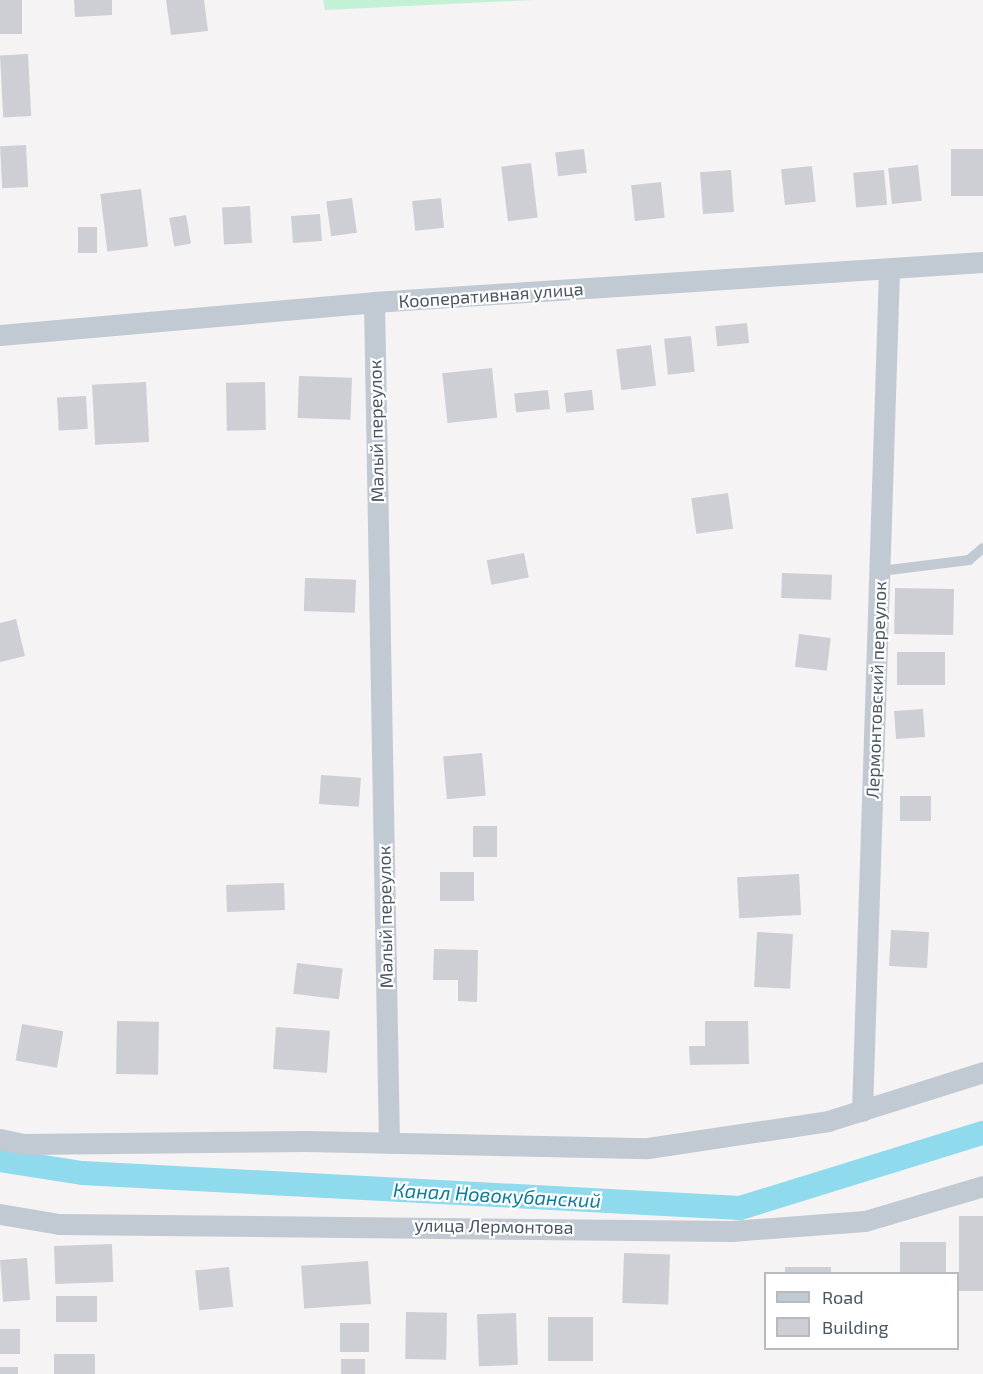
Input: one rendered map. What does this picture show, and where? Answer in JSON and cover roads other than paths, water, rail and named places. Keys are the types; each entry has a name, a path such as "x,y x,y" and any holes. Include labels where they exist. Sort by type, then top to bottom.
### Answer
{"street":[{"name":"Кооперативная улица","path":"0,335 374,302 983,262"},
{"name":"Лермонтовский переулок","path":"862,1111 889,269"},
{"name":"Малый переулок","path":"374,302 389,1143"},
{"path":"0,1139 23,1144 389,1143 648,1148 828,1121 983,1072"},
{"name":"улица Лермонтова","path":"0,1214 59,1224 731,1231 865,1221 983,1186"}],"lane":[{"path":"880,571 969,560 983,548"}],"waterway":[{"name":"Канал Новокубанский","path":"0,1160 82,1173 740,1208 983,1133"}]}
